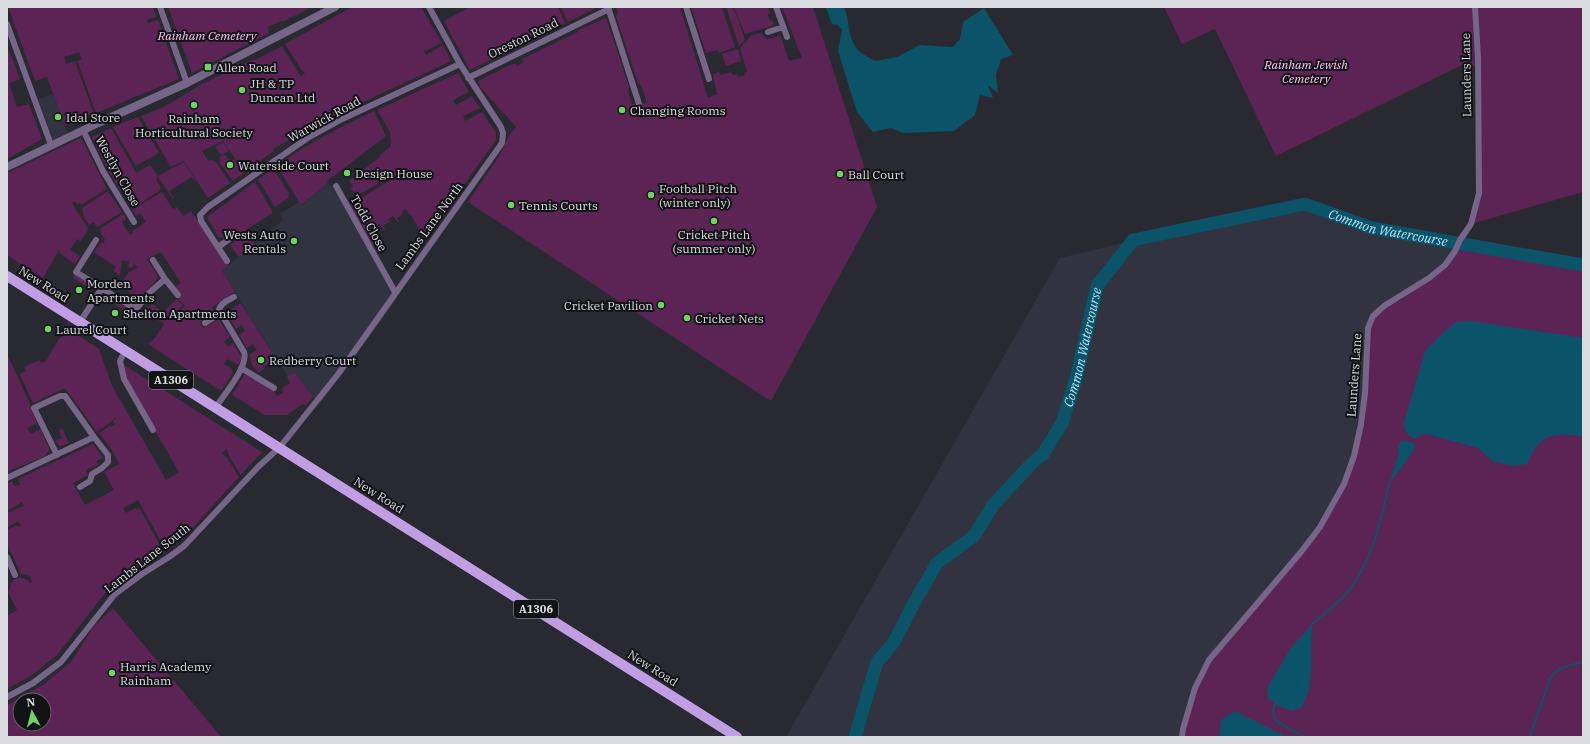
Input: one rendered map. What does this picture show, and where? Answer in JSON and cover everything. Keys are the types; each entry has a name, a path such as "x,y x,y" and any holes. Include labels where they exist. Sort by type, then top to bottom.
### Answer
{"main road":[{"name":"New Road","path":"7,276 738,737"}],"street":[{"path":"160,7 188,83"},
{"path":"7,167 83,130 188,83 335,7"},
{"name":"Lambs Lane North","path":"280,447 339,372 502,143 503,133 501,127 468,78 429,7"},
{"path":"686,7 709,79"},
{"path":"776,7 787,37"},
{"name":"Launders Lane","path":"1182,737 1195,688 1209,660 1301,552 1320,527 1344,484 1354,456 1361,424 1365,393 1368,328 1373,316 1384,306 1430,278 1445,265 1471,224 1479,193 1478,68 1475,7"},
{"path":"608,8 639,104"},
{"name":"Oreston Road","path":"468,78 608,8"},
{"path":"7,24 51,145"},
{"path":"768,32 783,27"},
{"name":"Warwick Road","path":"227,261 201,220 200,215 208,207 309,137 340,120 460,64"},
{"name":"Westlyn Close","path":"83,130 103,171 134,222"},
{"name":"Todd Close","path":"336,186 396,292"},
{"path":"218,247 231,238"},
{"path":"96,240 76,272 132,307 138,308 149,293 165,279"},
{"path":"153,260 165,279 178,295"},
{"path":"80,322 102,288"},
{"path":"215,408 245,360 244,352 219,314 220,307 234,297"},
{"path":"205,323 219,314"},
{"path":"125,351 120,361 124,379 153,430"},
{"path":"241,368 274,388"},
{"path":"57,455 34,408 60,396 65,396 109,458 108,462 102,468 92,474 90,481 80,487"},
{"path":"7,478 94,437"},
{"name":"Lambs Lane South","path":"7,697 33,682 61,662 115,594 142,574 169,558 184,546 258,467 280,447"},
{"path":"7,557 15,575"}],"shaded area":[{"path":"53,94 69,137 51,145 35,101"},
{"path":"328,183 347,209 397,299 319,405 296,375 292,374 287,376 222,271 283,220 280,214 299,202 302,205"},
{"path":"1306,199 1328,212 1372,228 1460,250 1445,265 1403,299 1384,306 1361,424 1344,484 1182,737 786,737 1060,258"}],"green space":[{"path":"8,7 153,7 156,17 147,20 148,23 158,20 179,79 96,113 77,61 82,59 79,52 64,57 66,64 75,61 94,114 65,126 47,77 35,81"},
{"name":"Rainham Cemetery","path":"168,7 312,7 282,22 281,21 268,27 267,25 269,33 192,73"},
{"path":"352,7 421,7 442,43 424,50 426,55 443,45 451,61 327,119 273,149 274,151 244,172 223,141 202,151 208,161 212,160 216,162 230,183 208,198 184,161 171,167 141,116 166,106 200,85 282,46 301,76 305,73 285,44"},
{"path":"470,7 558,7 565,23 470,70 444,21"},
{"path":"561,7 598,7 568,22"},
{"path":"616,7 680,7 708,98 717,94 713,74 719,72 721,75 731,72 733,75 737,74 738,77 745,75 744,73 747,72 740,48 751,36 760,33 767,39 779,36 781,37 789,61 802,58 782,7 813,7 877,207 771,401 468,202 500,155 510,134 516,127 480,87 478,81 512,64 516,64 517,66 524,62 522,59 578,32 578,30 606,18 629,87 628,92 632,104 647,103 642,87 638,83 616,16 618,13"},
{"path":"691,7 722,7 735,47 719,53 718,50 706,53"},
{"path":"726,7 732,7 737,16 745,40 739,46"},
{"path":"734,7 768,7 770,21 772,20 774,24 772,26 745,34"},
{"name":"Rainham Jewish Cemetery","path":"1164,7 1583,7 1583,192 1471,224 1479,193 1478,68 1466,63 1276,156 1215,29 1182,44"},
{"path":"738,49 741,61 726,66 722,54"},
{"path":"9,50 20,79 9,83 17,107 29,104 42,139 7,159 7,51"},
{"path":"458,73 469,92 453,100 456,105 472,96 480,108 463,116 465,121 482,112 496,133 496,140 425,240 406,209 402,211 403,214 397,218 399,222 393,216 388,219 390,222 383,225 384,230 380,224 375,227 376,230 370,233 376,244 373,246 350,205 392,179 387,169 376,178 378,182 376,185 359,194 356,191 354,193 350,188 353,186 349,181 380,157 379,156 391,146 390,132 377,110"},
{"path":"374,111 386,136 327,181 328,183 301,205 277,166 312,143"},
{"path":"138,117 159,153 136,166 113,127"},
{"path":"111,128 136,173 150,165 158,176 184,162 198,184 192,177 169,191 174,198 173,199 158,177 156,179 161,188 159,191 132,209 107,168 92,137"},
{"path":"81,138 107,189 81,205 79,202 77,204 75,201 72,203 88,229 81,241 77,239 70,250 80,256 75,264 59,253 59,250 43,278 7,255 7,173"},
{"path":"223,142 229,151 221,155 215,147"},
{"name":"Waterside Court","path":"224,154 231,161 234,159 244,173 233,181 219,162 221,160 219,158"},
{"path":"272,169 289,193 288,198 275,207 258,180"},
{"path":"255,182 272,213 246,230 255,244 239,257 230,245 238,239 234,233 225,239 219,238 207,217"},
{"path":"108,191 122,212 97,227 94,222 89,225 84,217 82,208"},
{"path":"162,192 172,208 174,209 177,207 183,216 191,211 228,266 222,271 235,292 212,307 214,311 213,314 200,322 203,328 219,319 230,337 224,341 228,347 233,343 242,358 238,365 227,359 224,364 232,369 233,373 221,391 148,344 155,338 164,324 144,310 147,306 149,307 153,304 164,314 163,312 177,299 183,306 178,310 179,311 185,306 178,299 182,295 175,287 181,283 161,252 147,259 158,276 139,299 120,285 129,272 138,268 134,263 133,267 128,268 129,261 122,260 120,276 113,271 116,267 94,252 102,242 106,246 103,242 105,240 100,231 101,228 123,214 126,219 122,222 130,235 133,233 132,231 146,222 140,213 136,216 132,210"},
{"path":"1460,250 1583,268 1583,737 1182,737 1195,688 1209,660 1301,552 1344,484 1361,424 1368,328 1384,306 1403,299 1445,265"},
{"path":"74,275 94,286 93,291 73,278"},
{"path":"105,295 132,311 130,314 103,297"},
{"path":"241,303 276,359 263,367 264,369 259,372 252,364 250,354 257,350 253,344 247,348 239,335 245,331 242,325 236,329 226,313"},
{"path":"69,330 99,349 112,386 166,480 179,472 126,380 124,365 262,452 241,475 229,456 227,449 221,453 227,458 239,477 186,535 166,550 138,500 123,508 126,513 136,508 137,510 140,509 163,551 109,588 57,655 32,675 7,689 7,616 17,610 8,592 12,582 16,578 24,578 30,583 32,582 29,575 21,574 7,544 7,530 16,526 21,526 18,521 7,528 7,513 24,506 22,502 7,511 7,484 12,481 14,486 20,485 18,479 93,444 103,458 96,461 98,465 86,470 88,475 73,483 85,505 114,490 104,472 119,464 113,452 99,433 115,424 113,421 117,417 97,432 65,388 33,403 20,375 26,371 24,367 39,360 42,363 46,361 59,339"},
{"path":"7,354 31,406 30,407 37,423 27,428 31,434 40,429 49,451 45,456 7,472"},
{"path":"245,374 274,391 277,396 283,393 282,388 290,383 287,376 296,374 313,397 305,406 303,404 287,415 265,415 232,395"},
{"path":"62,428 69,443 60,446 55,441 62,438 59,430"},
{"name":"Harris Academy Rainham","path":"113,608 221,737 7,737 7,705 12,702 12,732 52,732 52,692 30,692 43,685 72,661 93,627"}],"water":[{"path":"826,7 844,7 850,35 854,45 858,50 875,61 897,57 920,45 953,47 960,39 963,22 984,8 1013,55 1001,59 996,75 998,93 988,85 993,98 980,95 975,115 954,131 903,133 891,128 873,132 857,112 838,51 842,30 838,25 832,24"},
{"path":"1471,321 1583,338 1583,436 1558,435 1546,438 1533,451 1527,464 1515,466 1494,462 1478,448 1427,434 1420,435 1415,439 1409,436 1403,426 1425,351 1456,322"},
{"path":"1405,440 1415,444 1414,450 1389,484 1398,456 1400,442"},
{"path":"1312,624 1310,684 1302,707 1292,711 1278,706 1268,698 1267,689 1290,649"},
{"path":"1235,711 1287,737 1219,737 1221,720"}],"waterway":[{"name":"Common Watercourse","path":"855,737 877,662 894,642 937,563 974,536 993,505 1033,462 1043,454 1062,423 1076,379 1097,286 1133,240 1305,204 1372,228 1583,265"},
{"path":"1312,624 1345,595 1362,570 1374,542 1389,484"},
{"path":"1531,737 1531,733 1550,678 1557,671 1569,665 1583,662"},
{"path":"1275,704 1273,712 1274,718 1285,727 1305,737"}],"place":[{"name":"Allen Road","path":"208,67"},
{"name":"JH & TP Duncan Ltd","path":"242,90"},
{"name":"Rainham Horticultural Society","path":"194,105"},
{"name":"Changing Rooms","path":"622,110"},
{"name":"Idal Store","path":"58,117"},
{"name":"Waterside Court","path":"230,165"},
{"name":"Design House","path":"347,173"},
{"name":"Ball Court","path":"840,174"},
{"name":"Football Pitch (winter only)","path":"651,195"},
{"name":"Tennis Courts","path":"511,205"},
{"name":"Cricket Pitch (summer only)","path":"714,221"},
{"name":"Wests Auto Rentals","path":"294,241"},
{"name":"Morden Apartments","path":"79,290"},
{"name":"Cricket Pavilion","path":"661,305"},
{"name":"Shelton Apartments","path":"115,313"},
{"name":"Cricket Nets","path":"687,318"},
{"name":"Laurel Court","path":"48,329"},
{"name":"Redberry Court","path":"261,360"},
{"name":"Harris Academy Rainham","path":"112,673"}]}
